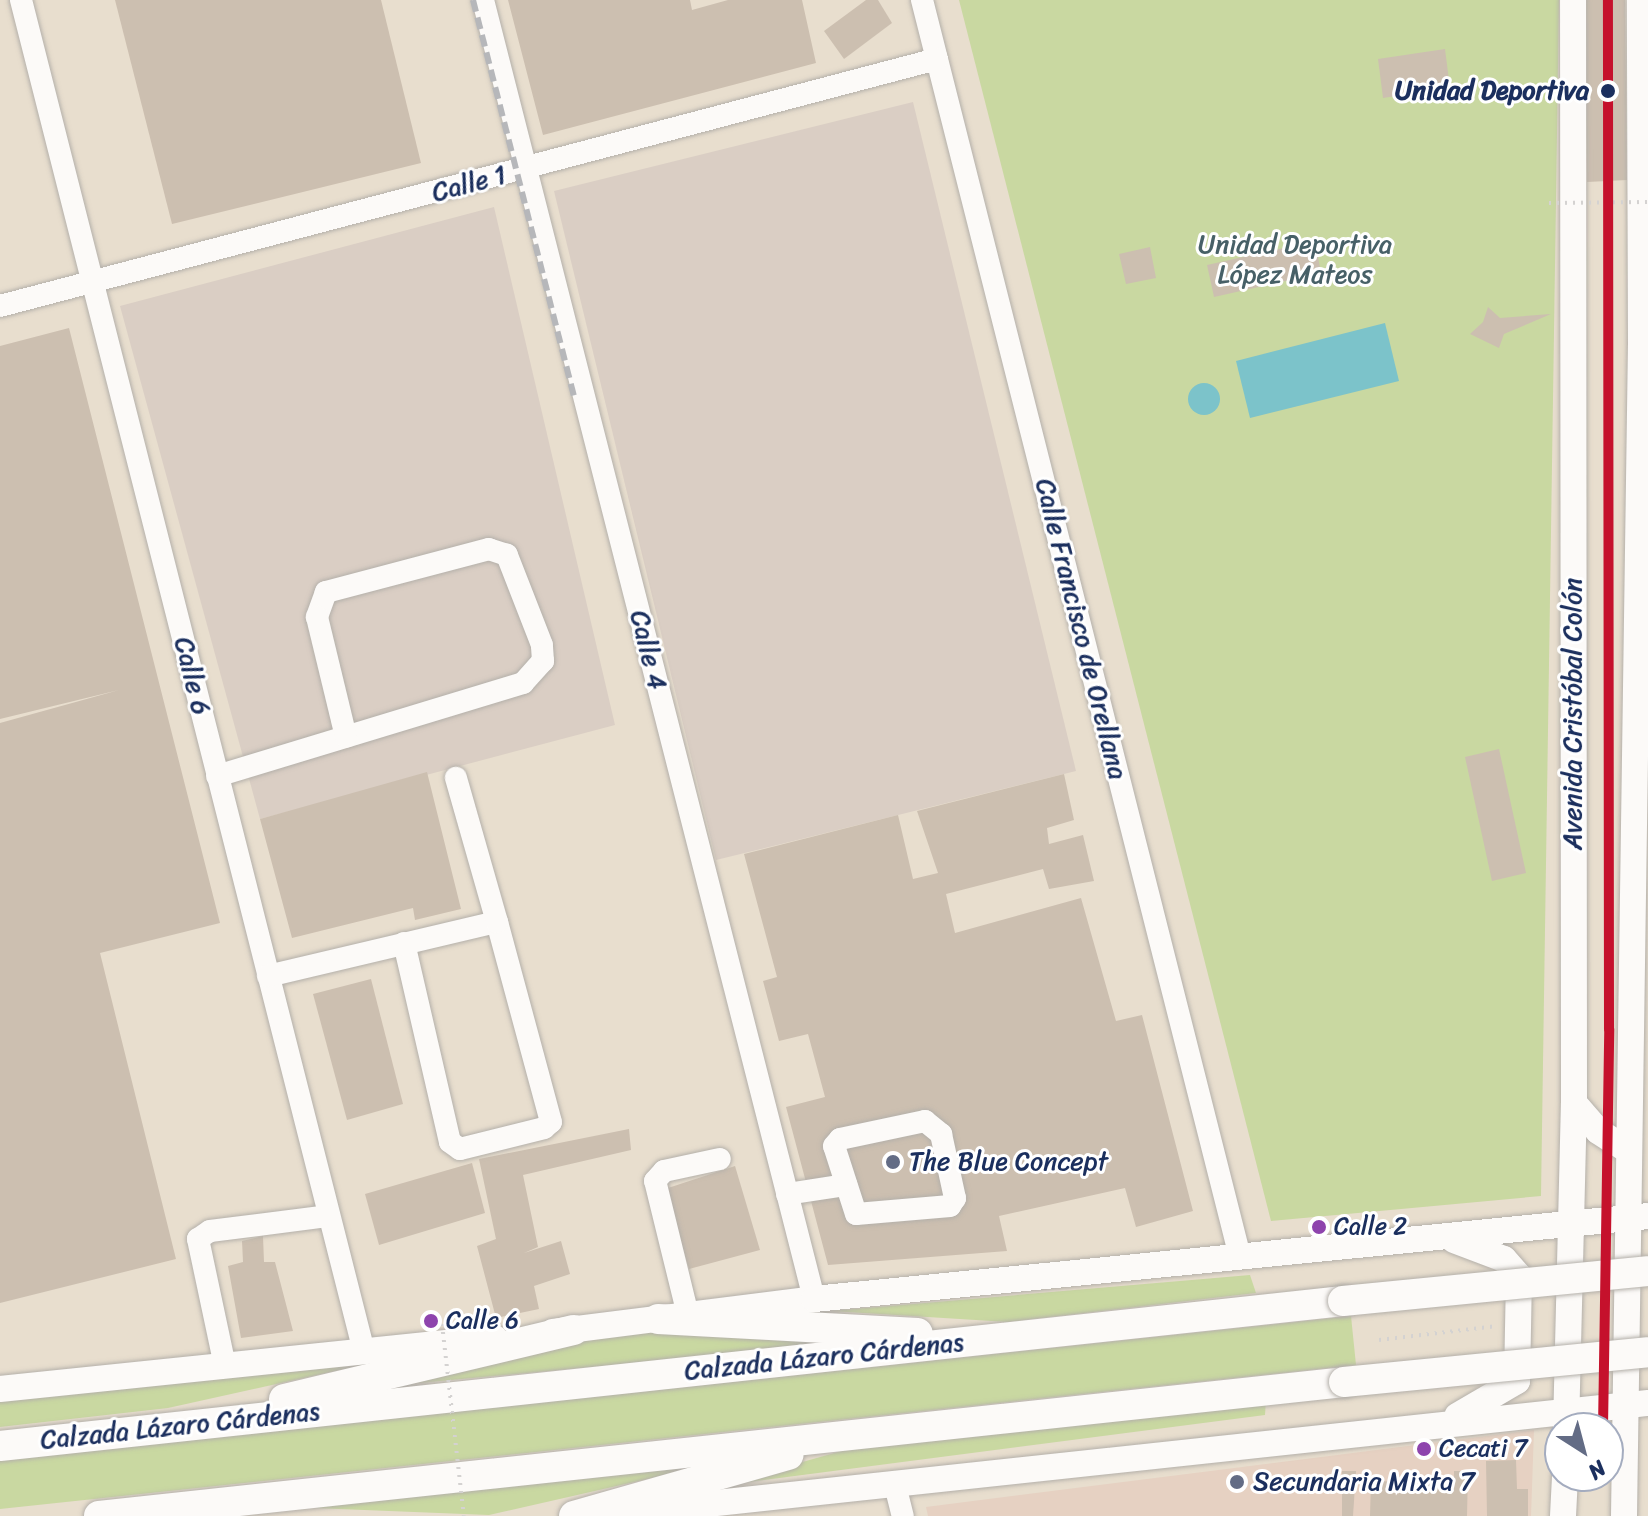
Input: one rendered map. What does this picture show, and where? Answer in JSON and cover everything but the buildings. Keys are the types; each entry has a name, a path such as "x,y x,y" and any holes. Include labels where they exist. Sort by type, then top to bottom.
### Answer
{"highway":[{"name":"Calzada Lázaro Cárdenas","path":"0,1446 1648,1271"},
{"path":"658,1319 1008,1338"},
{"path":"175,1427 574,1330"},
{"path":"100,1516 869,1432 1648,1352"},
{"path":"574,1516 869,1432"},
{"path":"100,1516 211,1516"}],"main road":[{"name":"Avenida Cristóbal Colón","path":"1567,1412 1574,1103 1573,0"},
{"path":"1624,1440 1636,1404 1639,1150 1644,344 1644,45 1640,0"},
{"path":"1574,1103 1598,1131 1639,1150"},
{"name":"Calzada Lázaro Cárdenas","path":"0,1389 574,1330 814,1299 1638,1217"},
{"path":"1435,1426 1499,1396 1517,1381 1519,1323 1515,1267 1445,1237"},
{"path":"1602,1412 1636,1404"},
{"path":"598,1516 780,1507 895,1485 1435,1426 1544,1421"},
{"path":"1563,1516 1564,1492"},
{"path":"1620,1492 1624,1516"}],"street":[{"name":"Calle 6","path":"21,0 364,1352"},
{"name":"Calle 4","path":"483,0 814,1299"},
{"name":"Calle Francisco de Orellana","path":"922,0 1240,1257"},
{"name":"Calle 1","path":"0,306 937,59"},
{"path":"217,776 346,737 523,683 537,672 542,645 507,555 489,549 326,592 317,617 346,737"},
{"path":"404,943 450,1142 460,1149 544,1128 551,1120 456,778"},
{"path":"268,976 497,922"},
{"path":"925,1121 941,1134 955,1198 950,1206 865,1217 856,1214 846,1185 834,1154 840,1139 925,1121"},
{"path":"688,1315 655,1181 664,1171 720,1159"},
{"path":"787,1194 846,1185"},
{"path":"225,1366 198,1239 210,1231 329,1216"},
{"path":"895,1485 903,1516"}],"path":[{"path":"1549,203 1648,202"},
{"path":"1379,1340 1519,1323"},
{"path":"442,1324 464,1516"}],"shaded area":[{"path":"913,102 1076,771 716,860 554,191"},
{"path":"494,207 615,725 260,819 120,306"},
{"path":"1534,1430 1531,1516 928,1516 926,1507"}],"green space":[{"name":"Unidad Deportiva López Mateos","path":"959,0 1559,0 1541,1196 1271,1221"},
{"path":"1250,1275 1256,1293 1008,1322 831,1311"},
{"path":"1351,1316 1356,1365 0,1509 0,1460"},
{"path":"650,1329 860,1342 344,1390 581,1338"},
{"path":"366,1364 168,1408 0,1427 0,1400"},
{"path":"1266,1400 1265,1415 718,1486 866,1444"},
{"path":"744,1457 489,1515 264,1506"}],"water":[{"path":"1385,323 1399,381 1250,418 1236,361"},
{"path":"1204,383 1215,388 1220,399 1215,410 1204,415 1193,410 1188,399 1193,388"}],"railway":[{"path":"473,0 575,401"}],"transit line":[{"path":"1603,1412 1609,1029 1608,0"}],"place":[{"name":"Unidad Deportiva","path":"1608,91"},
{"name":"The Blue Concept","path":"893,1162"},
{"name":"Calle 2","path":"1319,1227"},
{"name":"Calle 6","path":"431,1321"},
{"name":"Cecati 7","path":"1424,1449"},
{"name":"Secundaria Mixta 7","path":"1237,1482"}]}
